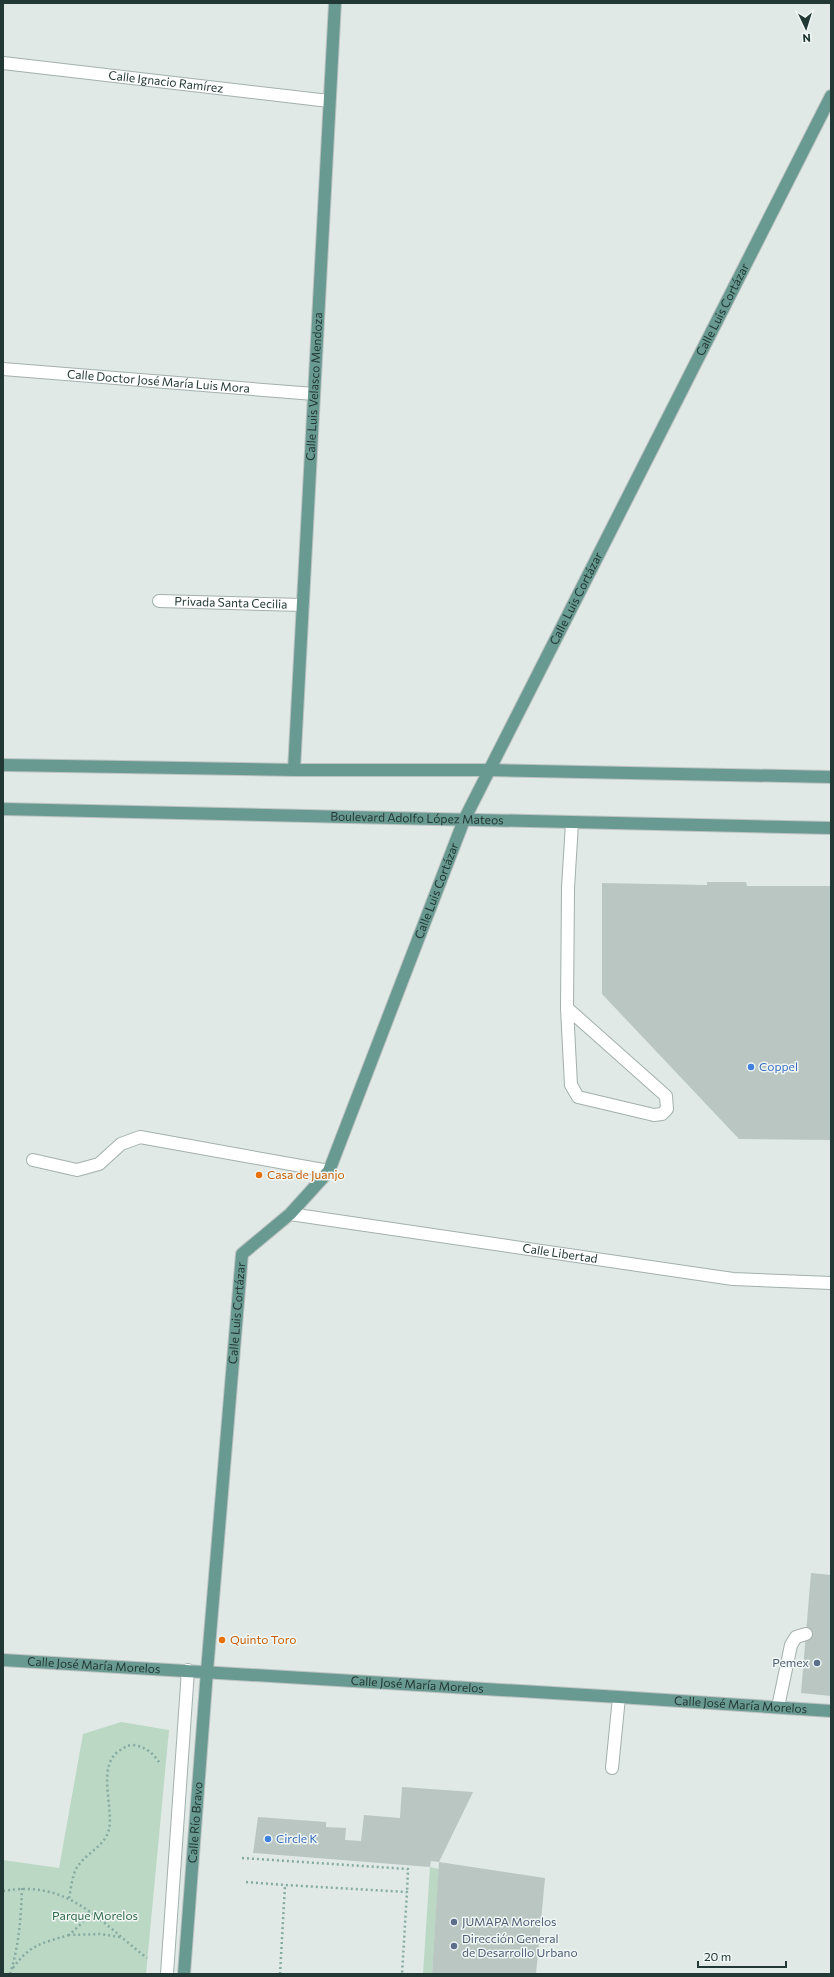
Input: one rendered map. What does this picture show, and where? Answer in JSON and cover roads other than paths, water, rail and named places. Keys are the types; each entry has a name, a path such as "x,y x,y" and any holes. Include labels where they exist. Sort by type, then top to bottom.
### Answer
{"main road":[{"name":"Calle Luis Velasco Mendoza","path":"294,770 335,3"},
{"name":"Calle Luis Cortázar","path":"207,1671 242,1254 290,1214 329,1171 464,820 831,96"},
{"path":"3,765 294,770 489,770 831,777"},
{"name":"Boulevard Adolfo López Mateos","path":"3,809 831,828"},
{"name":"Calle José María Morelos","path":"3,1660 619,1696 831,1711"},
{"name":"Calle Río Bravo","path":"184,1974 207,1671"}],"street":[{"name":"Calle Ignacio Ramírez","path":"3,63 329,101"},
{"name":"Calle Doctor José María Luis Mora","path":"3,369 314,394"},
{"name":"Privada Santa Cecilia","path":"159,601 303,605"},
{"path":"566,1008 666,1096 667,1108 662,1114 654,1115 578,1097 571,1085 566,1008 568,888 572,823"},
{"path":"33,1160 76,1170 98,1164 120,1144 140,1137 329,1171"},
{"name":"Calle Libertad","path":"290,1214 733,1279 831,1283"},
{"path":"778,1707 791,1645 796,1636 806,1634"},
{"path":"167,1974 188,1670"},
{"path":"612,1768 619,1696"}],"tunnel":[{"path":"806,1634 831,1634"}],"place":[{"name":"Coppel","path":"751,1067"},
{"name":"Casa de Juanjo","path":"259,1175"},
{"name":"Quinto Toro","path":"222,1640"},
{"name":"Pemex","path":"817,1663"},
{"name":"Circle K","path":"268,1839"},
{"name":"JUMAPA Morelos","path":"454,1922"},
{"name":"Dirección General de Desarrollo Urbano","path":"454,1946"}],"park label":[{"name":"Parque Morelos","path":"95,1916"}]}
